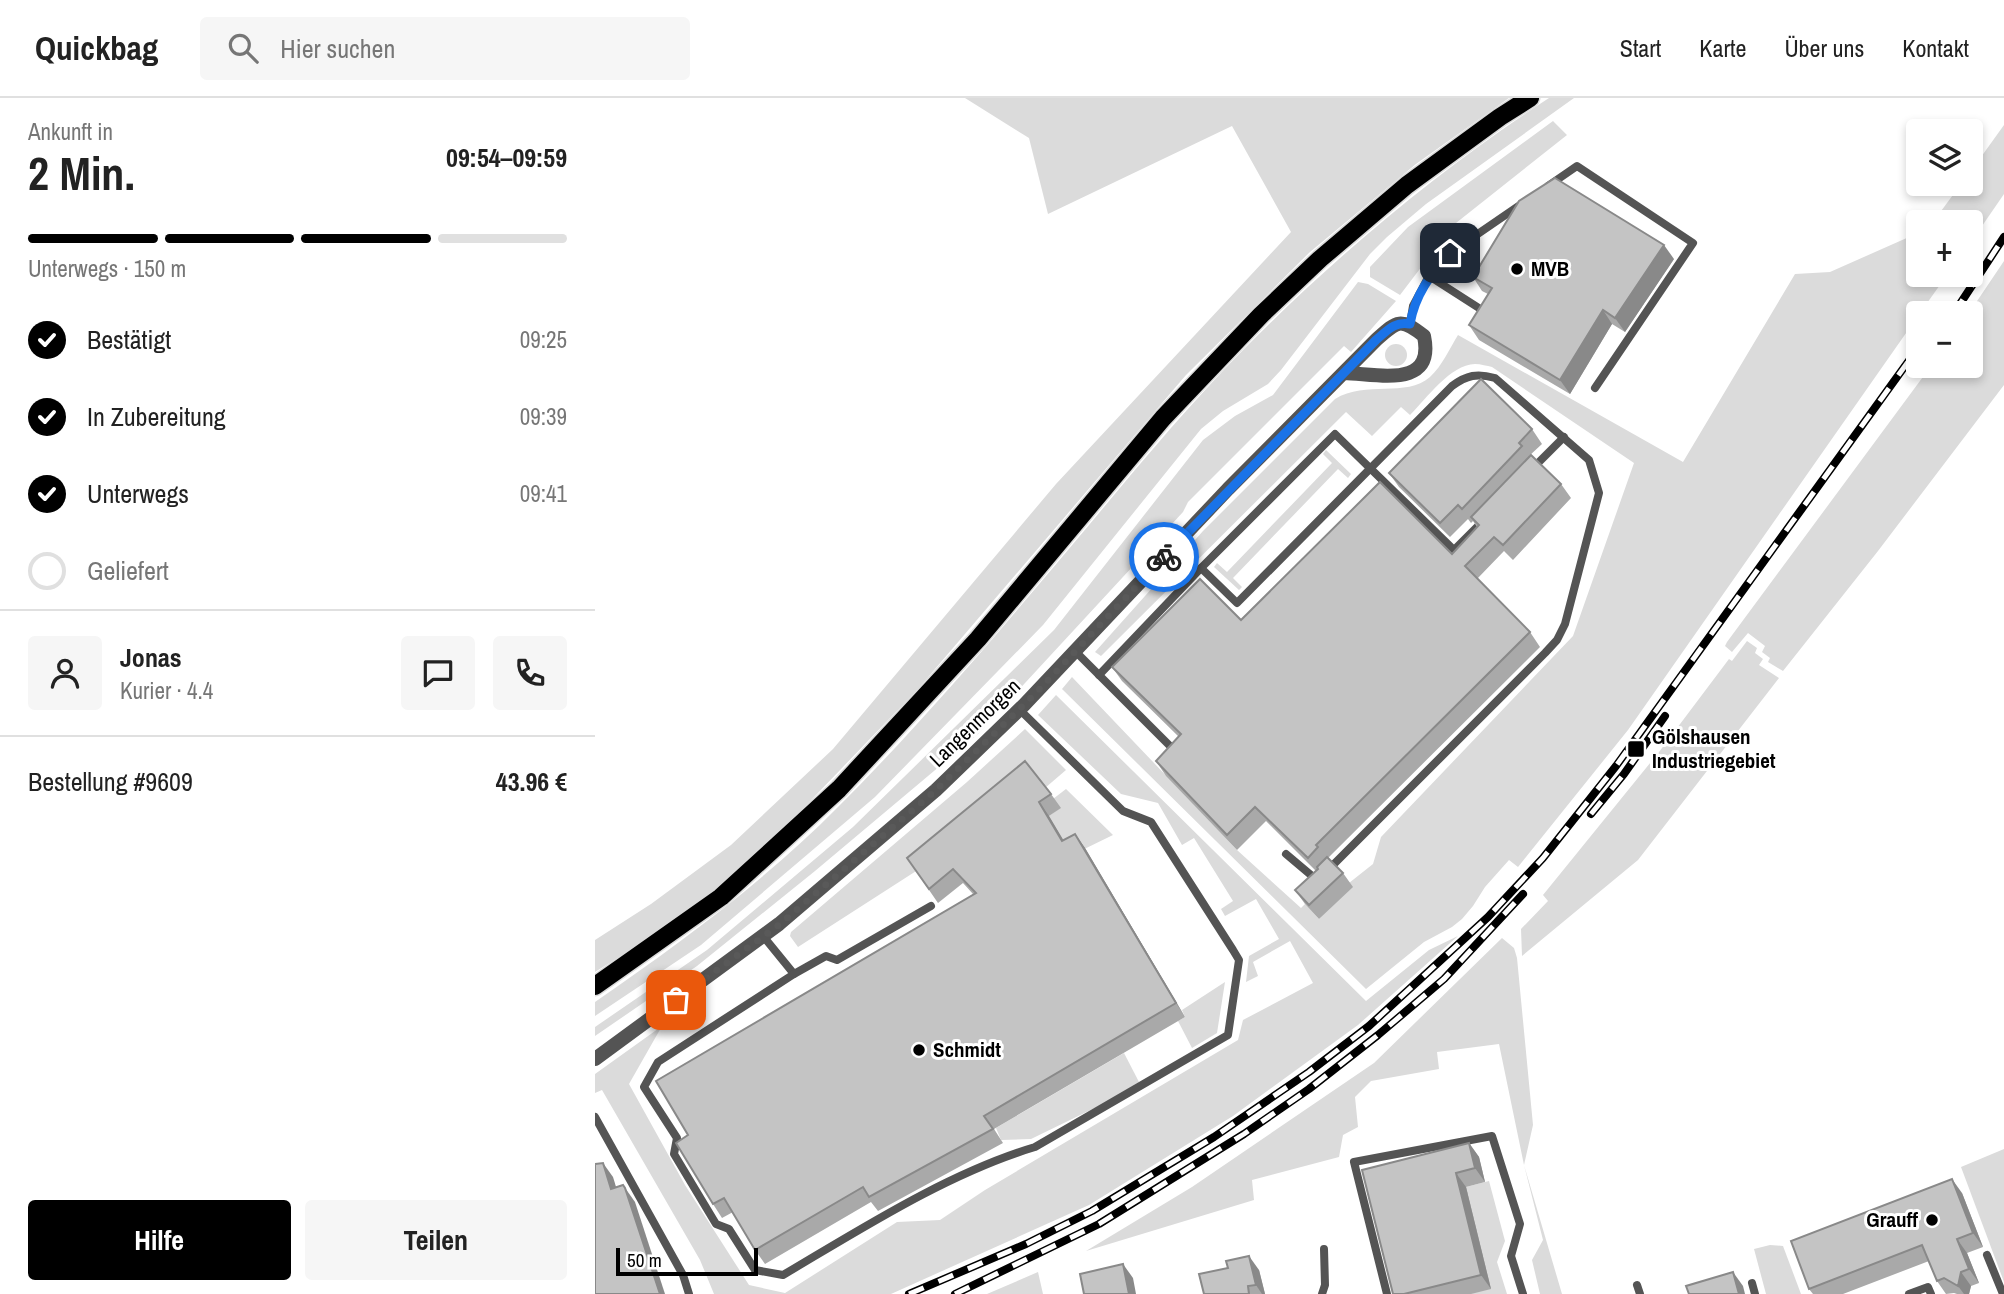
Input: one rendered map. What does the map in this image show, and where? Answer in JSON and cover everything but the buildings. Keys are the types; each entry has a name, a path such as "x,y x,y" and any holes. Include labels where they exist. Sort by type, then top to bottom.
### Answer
{"main road":[{"path":"595,986 721,897 839,789 978,639 1163,418 1261,315 1320,259 1407,185 1530,98"}],"street":[{"name":"Langenmorgen","path":"595,1059 764,936 936,790 1020,710 1229,489 1394,324 1410,324"},
{"path":"1345,373 1400,375 1420,369 1427,350 1425,336 1410,324"}],"lane":[{"path":"1542,190 1577,166 1693,243 1595,388"},
{"path":"1410,324 1413,306 1429,276 1450,253 1531,198"},
{"path":"1429,276 1482,310"},
{"path":"1201,568 1237,603 1370,467 1452,386 1465,377 1480,374 1495,378 1589,460 1599,494 1565,624 1557,639 1318,881 1286,854"},
{"path":"1099,675 1335,434 1454,550 1491,512"},
{"path":"1527,474 1564,437"},
{"path":"1076,652 1174,750"},
{"path":"931,906 837,960 826,956 794,974 658,1062 644,1087 677,1138 674,1154 716,1224 729,1229 755,1270 783,1275 892,1210 1006,1156 1035,1147 1228,1035 1239,960 1233,950 1150,822 1123,811 1020,710"},
{"path":"764,936 794,974"},
{"path":"595,1117 683,1275 689,1294"},
{"path":"1387,1294 1354,1162 1492,1136 1520,1224 1511,1256 1523,1294"},
{"path":"1322,1294 1325,1285 1324,1249"},
{"path":"1987,1255 2003,1294"},
{"path":"1752,1283 1755,1294"},
{"path":"1637,1284 1640,1294"},
{"path":"1909,1294 1928,1287 1931,1294"}],"shaded area":[{"path":"965,98 1509,98 1416,164 1310,252 1186,375 918,689 793,819 719,886 648,939 595,972 595,940 651,904 731,845 833,749 1056,484 1291,232 1232,126 1048,214 1029,138"},
{"path":"1549,98 1574,98 1426,204 1370,254 1281,370 1268,384 1223,411 1201,429 1043,625 875,797 701,945 595,1016 595,1002 690,934 751,886 810,834 871,773 967,669 1183,414 1278,316 1351,248 1427,185"},
{"path":"1553,121 1567,135 1427,246 1432,253 1400,295 1370,277 1370,267 1408,227"},
{"path":"2004,125 2004,194 1983,225 1983,210 1942,210 1952,196 1983,196 1983,154"},
{"path":"1906,238 1906,287 1938,287 1929,301 1906,301 1906,333 1628,730 1518,867 1509,860 1462,919 1424,942 1366,989 1062,689 1072,677 1237,850 1301,908 1305,904 1319,919 1349,883 1373,864 1381,837 1573,636 1634,463 1492,367 1477,364 1466,366 1448,376 1410,415 1401,407 1372,436 1346,412 1101,656 1095,652 1203,531 1335,399 1360,390 1409,387 1420,383 1438,368 1458,335 1683,462 1795,274 1830,272"},
{"path":"2004,261 2004,385 1783,671 1768,662 1770,658 1762,652 1765,646 1748,633 1732,652 1725,646 1727,642 1922,378 1983,378 1983,301 1977,301"},
{"path":"1358,282 1368,284 1396,301 1351,352 1344,346 1188,502 1183,512 978,734 697,966 595,1036 595,1027 707,950 853,827 1054,630 1203,440 1235,416 1273,395"},
{"path":"1396,344 1404,347 1407,355 1404,363 1396,366 1388,363 1385,355 1388,347"},
{"path":"1326,450 1351,474 1348,478 1338,469 1233,578 1242,587 1239,590 1214,567 1217,563 1227,572 1332,463 1323,454"},
{"path":"1747,641 1757,648 1755,653 1763,659 1759,665 1779,678 1638,860 1522,956 1521,929 1548,901 1543,895 1659,752 1729,659 1732,661"},
{"path":"1056,695 1366,1001 1429,950 1458,936 1358,1025 1233,1116 1089,1205 891,1294 714,1294 700,1260 602,1090 595,1093 595,1074 662,1026 629,1084 685,1185 749,1285 785,1293 897,1222 940,1220 985,1190 1238,1040 1243,1020 1313,983 1290,941 1253,962 1258,976 1246,982 1249,956 1279,939 1256,899 1225,916 1221,909 1233,901 1194,838 1182,845 1158,803 1121,794 1038,715"},
{"path":"1025,729 1066,770 1045,788 798,947 790,936 791,932"},
{"path":"1066,789 1113,835 1072,855 1049,816 1060,808 1053,799"},
{"path":"1502,938 1514,948 1517,958 1533,1125 1524,1165 1499,1044 1437,1052 1439,1069 1371,1081 1355,1097 1358,1127 1343,1135 1339,1157 1252,1180 1254,1200 1086,1251 1192,1187 1374,1063"},
{"path":"1225,982 1217,1033 1192,1048 1178,1021 1185,1017 1182,1010"},
{"path":"1124,1053 1139,1082 1107,1102 1031,1139 1001,1140 996,1128"},
{"path":"2004,1149 2004,1282 1961,1167"},
{"path":"1524,1165 1562,1294 1540,1294 1532,1260 1543,1240"},
{"path":"1489,1181 1505,1241 1497,1262 1507,1294 1471,1294 1466,1187"},
{"path":"1770,1245 1783,1246 1801,1294 1766,1294 1754,1249"},
{"path":"1038,1272 1043,1294 987,1294"}],"railway":[{"path":"1962,301 2004,237"},
{"path":"909,1294 1026,1244 1092,1211 1214,1137 1309,1072 1369,1026 1488,917 1543,858 1616,766 1906,365"},
{"path":"1591,814 1624,774 1665,716"},
{"path":"955,1294 1099,1224 1244,1134 1309,1089 1444,979 1523,894"}],"way so far":[{"path":"676,1000 779,925 936,790 1020,710 1164,557"}],"place":[{"name":"MVB","path":"1517,269"},
{"name":"Gölshausen Industriegebiet","path":"1636,749"},
{"name":"Schmidt","path":"919,1050"},
{"name":"Grauff","path":"1932,1220"}],"route":[{"path":"1164,557 1376,340 1394,324 1410,324 1413,306 1429,276 1450,253"}]}
